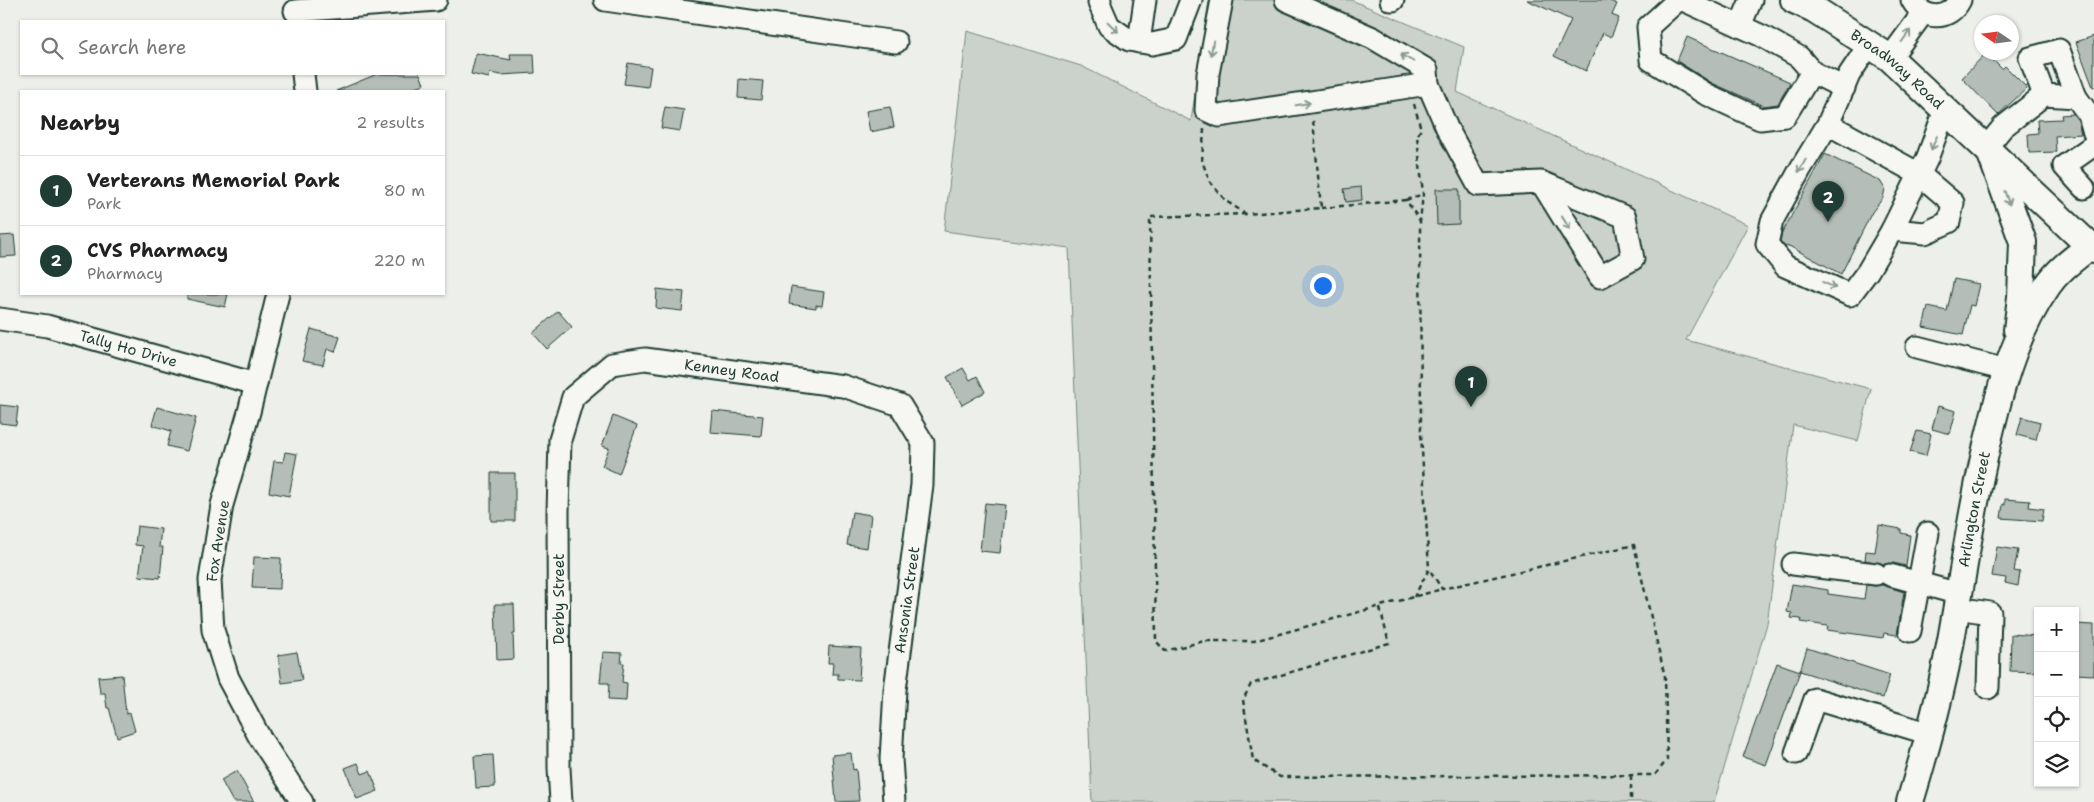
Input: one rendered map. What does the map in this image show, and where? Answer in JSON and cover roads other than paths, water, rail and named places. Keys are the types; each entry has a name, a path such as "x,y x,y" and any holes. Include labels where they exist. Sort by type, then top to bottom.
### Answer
{"main road":[{"name":"Broadway Road","path":"1794,0 1814,9 1879,52 2093,246"},
{"path":"1988,150 2023,242 2021,297 2016,342"},
{"name":"Arlington Street","path":"1910,802 1939,700 1982,463 2006,370 2030,312 2049,284 2061,270 2093,246"}],"street":[{"path":"295,11 436,0"},
{"path":"605,0 896,42"},
{"path":"1100,0 1099,4 1109,26 1129,40 1152,44 1176,39 1191,0"},
{"path":"1139,42 1145,0"},
{"path":"1222,0 1208,74 1206,110 1219,116 1418,85 1427,70 1373,38 1286,0"},
{"path":"1678,0 1648,27 1651,60 1706,94 1760,119 1785,116 1812,72"},
{"path":"1683,0 1740,26 1799,57 1812,72 1844,88"},
{"path":"1740,26 1751,0"},
{"path":"1945,110 1937,136 1892,230 1868,271 1850,295 1785,266 1767,244 1772,221 1828,124 1850,75 1879,52 1918,7 1939,16 1948,14 1960,0"},
{"path":"2044,95 2030,58 2059,50 2076,97 2089,115 2094,133"},
{"path":"303,75 305,90"},
{"path":"1418,85 1446,128 1478,185 1541,182 1625,217 1633,259 1600,277 1541,182"},
{"path":"1988,150 2003,127 2044,95 2076,97"},
{"path":"1828,124 1919,174 1953,203 1949,222 1924,233 1892,230"},
{"path":"2084,188 2064,166 2094,145"},
{"name":"Fox Avenue","path":"278,295 256,384 222,505 210,580 213,630 231,683 260,738 302,802"},
{"name":"Tally Ho Drive","path":"0,319 47,326 256,384"},
{"path":"1917,346 2006,370"},
{"name":"Kenney Road","path":"573,397 612,364 645,359 844,386 900,405"},
{"name":"Derby Street","path":"561,802 559,768 558,512 560,440 573,397"},
{"name":"Ansonia Street","path":"894,802 890,759 895,690 922,486 923,443 900,405"},
{"path":"1910,631 1928,533"},
{"path":"1793,564 1883,575 1919,584 1990,613 1988,688"},
{"path":"1796,753 1815,699 1930,734"}],"place":[{"name":"CVS Pharmacy","path":"1828,222"},
{"name":"Verterans Memorial Park","path":"1471,407"}]}
